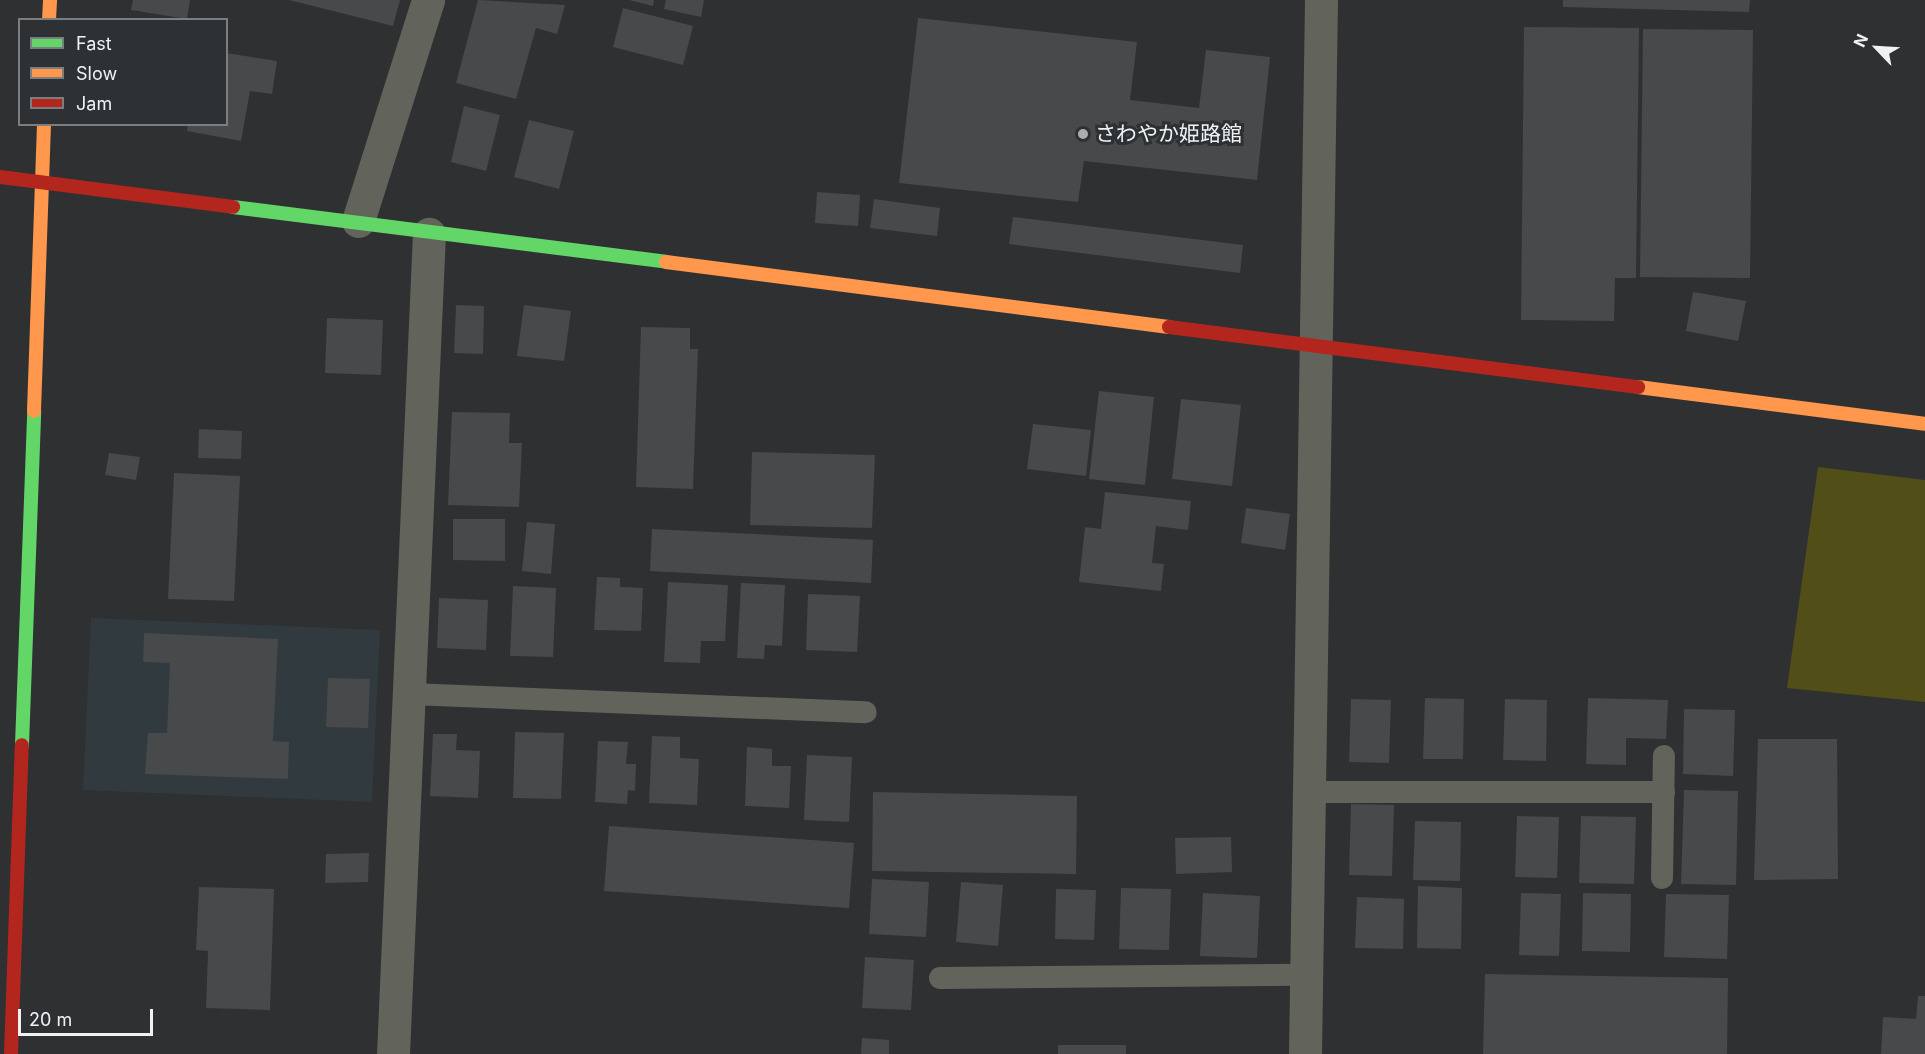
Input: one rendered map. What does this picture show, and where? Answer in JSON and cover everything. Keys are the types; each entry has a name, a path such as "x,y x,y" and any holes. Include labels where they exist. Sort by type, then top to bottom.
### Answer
{"main road":[{"path":"50,0 50,18"},
{"path":"11,1054 44,126"},
{"path":"0,177 358,221 429,234 1316,349 1925,424"}],"street":[{"path":"358,221 428,0"},
{"path":"1305,1054 1321,0"},
{"path":"393,1054 411,694 429,234"}],"lane":[{"path":"411,694 866,712"},
{"path":"1662,878 1664,756"},
{"path":"1309,792 1664,792"},
{"path":"940,978 1307,975"}],"shaded area":[{"path":"1818,467 1925,480 1925,702 1787,688"},
{"path":"91,618 380,630 372,802 83,790"}],"building":[{"path":"133,0 190,0 187,18 131,10"},
{"path":"289,0 400,0 393,26"},
{"path":"478,0 565,5 557,34 536,28 516,99 456,83"},
{"path":"629,0 654,0 653,6"},
{"path":"666,0 704,0 701,17 664,9"},
{"path":"1563,0 1750,0 1749,12 1563,7"},
{"path":"623,8 693,26 683,65 613,47"},
{"name":"さわやか姫路館","path":"918,18 1137,42 1130,100 1199,108 1206,50 1270,57 1257,180 1084,161 1078,202 899,183"},
{"path":"1524,27 1639,28 1636,278 1615,278 1614,321 1521,320"},
{"path":"1643,29 1753,30 1750,278 1640,277"},
{"path":"228,53 277,61 272,94 250,91 241,141 187,131 188,126 228,126"},
{"path":"464,106 500,115 486,171 451,162"},
{"path":"529,120 574,131 559,189 514,177"},
{"path":"817,192 860,195 858,226 815,223"},
{"path":"874,199 940,208 937,236 870,228"},
{"path":"1013,217 1243,245 1240,273 1009,244"},
{"path":"1693,292 1746,301 1738,341 1686,331"},
{"path":"456,305 484,306 483,354 454,353"},
{"path":"524,305 571,311 564,361 517,356"},
{"path":"327,318 383,320 381,375 325,373"},
{"path":"641,327 690,328 690,349 698,349 693,489 636,487"},
{"path":"1099,391 1154,397 1145,485 1089,479"},
{"path":"1181,399 1241,405 1232,486 1172,479"},
{"path":"452,412 510,413 509,443 522,443 519,507 448,505"},
{"path":"1033,424 1091,430 1086,476 1027,469"},
{"path":"199,429 242,431 241,459 198,458"},
{"path":"752,452 875,455 872,528 750,525"},
{"path":"109,453 140,457 136,480 105,475"},
{"path":"174,473 240,476 234,601 168,599"},
{"path":"1105,492 1191,501 1188,530 1156,526 1152,563 1164,564 1161,591 1079,582 1085,527 1101,529"},
{"path":"1246,508 1290,514 1285,550 1241,543"},
{"path":"453,519 505,519 505,561 453,560"},
{"path":"527,522 555,524 551,574 522,571"},
{"path":"652,529 873,540 871,583 650,571"},
{"path":"597,577 620,578 620,587 643,588 641,631 594,630"},
{"path":"668,582 728,585 725,641 701,641 700,663 664,662"},
{"path":"741,583 785,585 782,646 765,645 764,659 737,658"},
{"path":"513,586 556,588 553,657 510,656"},
{"path":"808,594 860,596 857,652 806,650"},
{"path":"439,598 488,600 486,650 437,648"},
{"path":"144,633 278,639 273,741 289,742 288,779 145,774 148,733 167,733 170,663 143,662"},
{"path":"328,678 370,679 368,728 326,727"},
{"path":"1425,698 1464,699 1463,759 1423,759"},
{"path":"1588,698 1668,700 1666,739 1626,738 1626,765 1586,764"},
{"path":"1351,699 1391,700 1389,763 1349,762"},
{"path":"1505,699 1547,700 1546,761 1503,760"},
{"path":"1684,709 1735,710 1733,776 1683,774"},
{"path":"515,732 564,733 561,799 513,798"},
{"path":"433,734 457,734 456,750 480,751 478,798 430,796"},
{"path":"652,736 680,737 680,758 699,759 697,805 649,803"},
{"path":"1758,739 1837,739 1838,879 1754,880"},
{"path":"598,741 628,742 626,764 636,764 635,791 628,790 627,804 595,802"},
{"path":"747,747 772,749 772,766 791,766 789,808 745,806"},
{"path":"807,755 852,757 849,822 804,820"},
{"path":"1684,790 1738,791 1736,885 1681,884"},
{"path":"873,792 1077,796 1076,874 872,871"},
{"path":"1351,804 1394,805 1392,876 1349,875"},
{"path":"1517,816 1559,817 1557,878 1515,877"},
{"path":"1581,816 1636,817 1634,884 1579,883"},
{"path":"1415,821 1461,822 1460,881 1413,880"},
{"path":"609,826 854,843 849,908 604,891"},
{"path":"1231,837 1232,872 1176,874 1175,838"},
{"path":"369,853 368,882 325,883 326,854"},
{"path":"872,879 929,882 926,937 869,934"},
{"path":"961,882 1003,885 998,946 956,942"},
{"path":"1418,886 1462,888 1461,949 1417,948"},
{"path":"199,887 274,889 270,1010 206,1008 208,951 196,950"},
{"path":"1121,888 1171,889 1169,950 1119,949"},
{"path":"1056,889 1096,890 1094,940 1055,939"},
{"path":"1203,893 1260,896 1257,958 1200,956"},
{"path":"1521,893 1561,894 1559,956 1519,955"},
{"path":"1583,893 1631,894 1630,952 1582,951"},
{"path":"1666,894 1729,895 1727,959 1664,957"},
{"path":"1357,897 1404,899 1403,949 1355,948"},
{"path":"865,957 914,960 911,1010 862,1008"},
{"path":"1485,974 1728,978 1727,1054 1483,1054"},
{"path":"1918,996 1925,996 1925,1054 1881,1054 1883,1017 1916,1019"},
{"path":"862,1038 889,1040 889,1054 861,1054"},
{"path":"1058,1045 1126,1045 1126,1054 1058,1054"}],"traffic: fast":[{"path":"233,207 666,262"},
{"path":"22,745 34,411"}],"traffic: slow":[{"path":"49,18 50,0"},
{"path":"34,411 44,126"},
{"path":"666,262 1169,327"},
{"path":"1638,387 1925,424"}],"traffic: jam":[{"path":"0,177 233,207"},
{"path":"1169,327 1638,387"},
{"path":"11,1054 22,745"}],"place":[{"name":"さわやか姫路館","path":"1083,134"}]}
